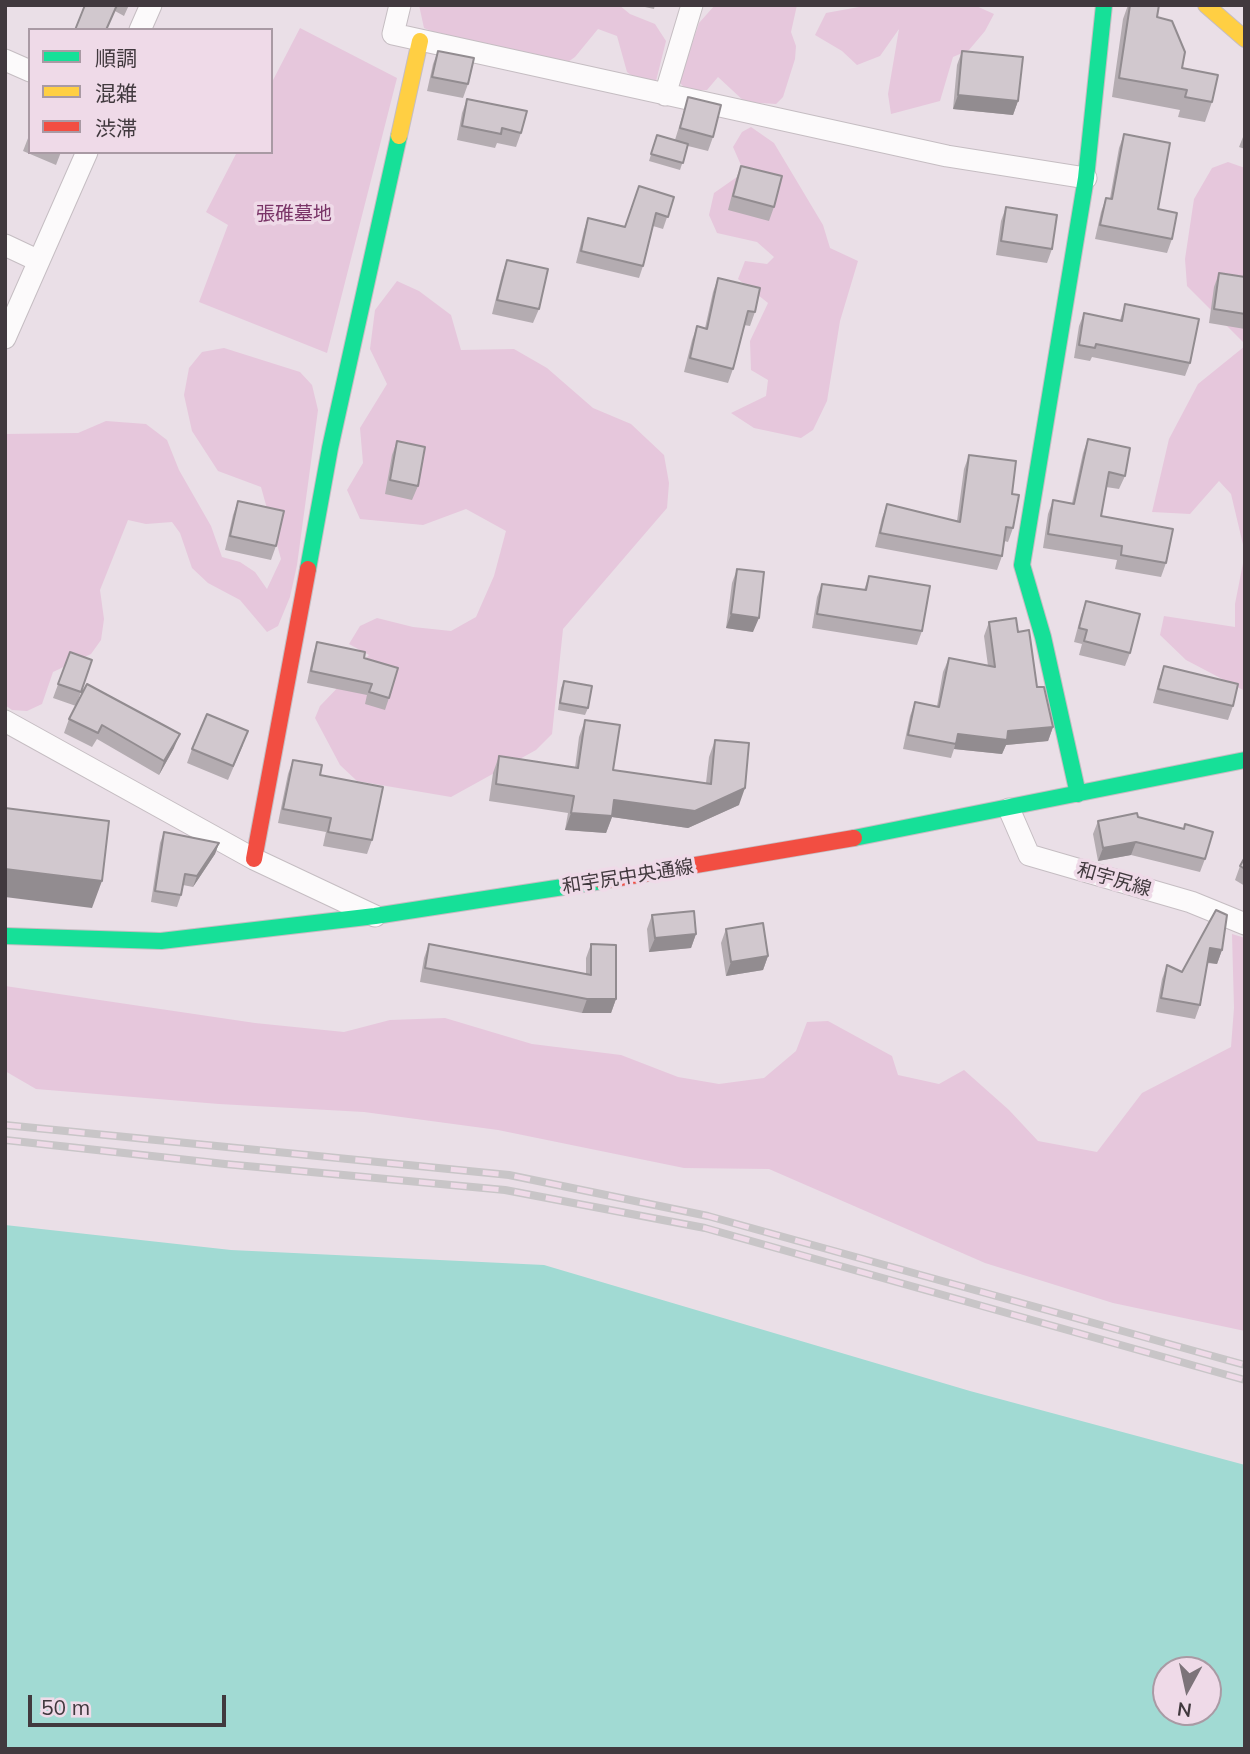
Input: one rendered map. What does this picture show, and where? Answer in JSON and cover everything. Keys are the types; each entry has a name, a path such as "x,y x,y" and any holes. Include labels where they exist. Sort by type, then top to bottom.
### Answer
{"main road":[{"path":"1078,794 1043,637 1022,565 1086,178 1104,5"},
{"path":"1206,5 1245,39"},
{"path":"254,859 330,448 420,41"},
{"name":"和宇尻中央通線","path":"5,936 161,941 375,916 688,868 1009,809 1245,760"}],"street":[{"path":"141,28 151,5"},
{"path":"400,5 393,34 420,41 947,156 1086,178"},
{"path":"665,95 692,5"},
{"path":"5,60 28,70"},
{"path":"5,338 86,154"},
{"path":"5,245 40,261"},
{"path":"5,721 254,859 375,916"},
{"name":"和宇尻線","path":"1009,809 1029,855 1191,902 1245,924"}],"green space":[{"path":"419,5 619,5 630,14 655,24 666,41 656,81 636,79 627,72 617,36 598,29 575,57 562,66 455,41 424,28"},
{"path":"715,5 797,5 791,32 796,46 795,59 783,97 776,104 745,102 718,77 707,90 687,90 679,82 699,23"},
{"path":"870,5 974,5 994,14 985,31 969,50 953,57 940,101 891,114 888,94 899,29 880,56 857,65 842,51 815,35 826,13"},
{"name":"張碓墓地","path":"300,28 397,78 327,353 199,302 228,225 206,212 236,154 273,154 273,80"},
{"path":"751,127 774,143 823,225 830,248 858,261 840,321 827,401 813,430 801,438 754,428 731,413 766,396 768,380 751,370 750,341 768,303 738,279 745,261 767,264 774,257 757,242 717,233 709,215 714,193 744,172 733,147 742,132"},
{"path":"1228,162 1245,168 1245,344 1187,286 1185,259 1194,199 1212,168"},
{"path":"397,281 419,291 451,315 461,350 514,349 547,368 593,408 631,424 664,455 669,483 667,508 563,629 552,734 536,750 451,797 357,781 340,765 315,718 320,706 369,655 349,644 360,626 377,618 413,627 451,631 476,617 494,576 506,531 466,509 423,525 360,519 347,490 363,463 360,428 387,384 370,349 375,310"},
{"path":"1245,346 1245,553 1231,494 1219,481 1190,514 1152,512 1169,439 1198,384"},
{"path":"224,348 300,372 312,385 318,410 297,565 290,597 278,626 267,632 240,600 208,583 192,568 180,533 172,522 146,524 128,520 100,590 104,619 101,640 91,654 53,672 42,704 27,711 12,710 5,705 5,434 78,433 106,421 146,424 167,440 179,470 211,526 222,557 240,562 255,572 267,589 281,559 261,487 218,471 192,431 184,395 189,368 202,352"},
{"path":"1245,553 1245,691 1186,660 1160,635 1164,616 1235,627 1235,604"},
{"path":"1232,934 1245,938 1245,1331 1113,1303 985,1263 769,1169 684,1168 498,1130 364,1112 219,1104 36,1089 5,1071 5,986 255,1023 344,1032 390,1020 445,1018 532,1044 621,1055 678,1077 719,1084 764,1078 796,1051 807,1022 828,1021 892,1056 898,1075 939,1084 964,1070 1009,1110 1038,1141 1097,1152 1142,1093 1231,1047 1234,1008"}],"shaded area":[{"path":"5,1225 231,1250 544,1265 970,1391 1245,1465 1245,1749 5,1749"}],"building":[{"path":"85,5 117,5 107,28 76,28"},
{"path":"1130,5 1159,5 1157,17 1172,21 1185,52 1182,68 1218,75 1212,102 1185,97 1187,90 1119,78"},
{"path":"438,51 474,58 468,84 432,77"},
{"path":"962,51 1023,57 1018,101 958,95"},
{"path":"688,97 721,105 713,137 680,128"},
{"path":"467,99 527,111 521,133 502,128 501,134 462,126"},
{"path":"1124,134 1170,143 1158,209 1177,213 1172,239 1100,225 1106,198 1112,199"},
{"path":"657,135 688,144 683,163 651,154"},
{"path":"741,166 782,176 774,207 733,196"},
{"path":"639,186 674,197 668,217 656,213 643,266 581,251 588,218 625,227"},
{"path":"1006,207 1057,215 1052,249 1001,241"},
{"path":"507,260 548,269 539,309 497,300"},
{"path":"1219,273 1245,277 1245,314 1214,309"},
{"path":"718,278 760,288 755,312 748,311 733,369 690,358 697,326 707,329"},
{"path":"1125,304 1199,319 1190,363 1096,344 1095,348 1079,345 1084,313 1122,321"},
{"path":"1088,439 1130,448 1125,476 1109,472 1101,516 1173,529 1166,563 1121,555 1122,546 1048,534 1053,500 1074,504"},
{"path":"397,441 425,447 418,486 390,480"},
{"path":"969,455 1016,461 1012,494 1019,495 1013,528 1006,527 1002,556 880,533 887,504 960,522"},
{"path":"238,501 284,511 276,546 230,536"},
{"path":"737,569 764,572 759,618 731,614"},
{"path":"869,576 930,586 922,631 817,614 822,584 866,590"},
{"path":"1086,601 1140,614 1130,653 1084,641 1087,630 1079,628"},
{"path":"1016,618 1018,632 1029,630 1037,687 1044,687 1053,727 1008,731 1007,740 958,734 956,744 908,735 915,702 939,707 949,658 995,667 989,622"},
{"path":"317,642 365,652 364,658 398,668 389,698 369,692 372,684 311,671"},
{"path":"70,652 92,660 81,692 58,684"},
{"path":"1164,666 1238,684 1233,706 1158,689"},
{"path":"564,681 592,686 588,708 560,703"},
{"path":"87,684 180,734 164,761 102,725 98,733 69,719"},
{"path":"207,714 248,731 233,766 192,749"},
{"path":"585,720 620,725 613,770 711,784 715,740 749,743 745,788 695,811 614,800 612,816 571,813 574,796 496,784 499,756 578,768"},
{"path":"293,760 322,765 320,775 383,787 372,840 328,832 331,818 283,809"},
{"path":"5,808 109,821 102,881 5,869"},
{"path":"1137,813 1138,817 1184,829 1185,824 1213,832 1205,859 1136,842 1103,848 1098,821"},
{"path":"164,832 219,843 197,876 185,874 181,895 155,891"},
{"path":"1216,910 1227,915 1222,950 1210,948 1200,1005 1161,998 1167,965 1182,972"},
{"path":"694,911 696,934 655,938 652,915"},
{"path":"763,923 768,956 731,962 726,929"},
{"path":"429,944 591,975 591,944 616,945 616,999 587,999 425,968"}],"railway":[{"path":"5,1125 509,1175 708,1216 1245,1365"},
{"path":"5,1140 505,1190 705,1228 1245,1380"}],"traffic: fast":[{"path":"1078,794 1043,637 1022,565 1086,178 1104,5"},
{"path":"308,569 330,448 399,136"},
{"path":"854,838 1245,760"},
{"path":"5,936 161,941 375,916 602,881"}],"traffic: slow":[{"path":"1206,5 1245,39"},
{"path":"399,136 420,41"}],"traffic: jam":[{"path":"254,859 308,569"},
{"path":"602,881 854,838"}]}
